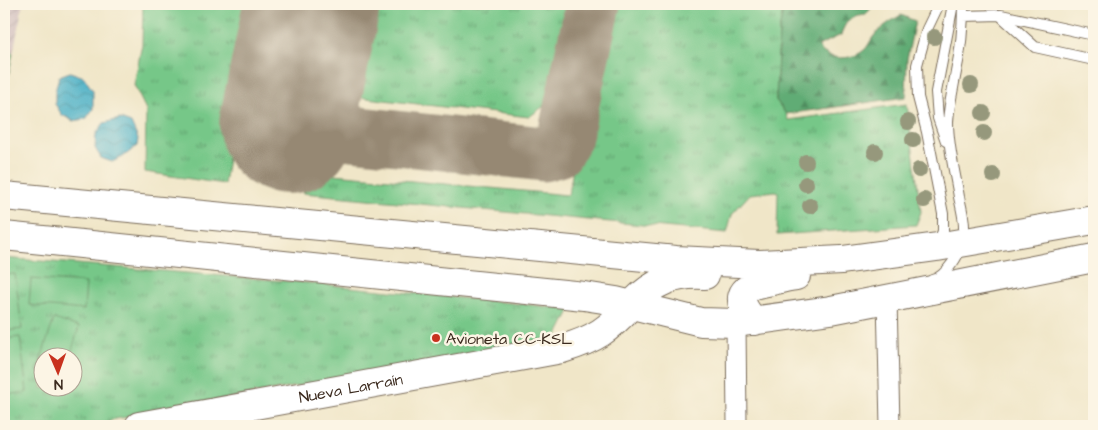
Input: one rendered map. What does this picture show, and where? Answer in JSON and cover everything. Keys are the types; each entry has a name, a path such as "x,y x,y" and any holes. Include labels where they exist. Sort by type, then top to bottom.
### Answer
{"main road":[{"path":"4,196 676,260 760,264 842,260 878,256 1094,220"},
{"path":"4,236 584,296 632,304 701,322 746,322 832,310 1094,258"},
{"path":"746,322 747,314 743,307 742,299 744,292 750,287 786,277 840,274 878,256"},
{"name":"Nueva Larraín","path":"138,426 562,350 581,344 599,335 616,321 641,295 658,284 686,274 786,277"},
{"name":"Nueva Larraín","path":"562,350 585,349 605,345 619,339 643,322 668,314"}],"street":[{"path":"887,299 890,426"},
{"path":"737,426 746,322"}],"lane":[{"path":"832,310 854,296 938,279 951,266 950,244 943,231 943,214 918,97 917,65 927,29 939,4"},
{"path":"952,159 938,118 936,92 954,4"},
{"path":"950,244 964,222 952,159 948,122 963,23 963,4"},
{"path":"963,16 1001,15 1094,35"},
{"path":"1001,15 1035,47 1094,60"}],"shaded area":[{"path":"4,4 23,4 4,99"}],"green space":[{"path":"143,4 252,4 224,184 145,172 146,110 134,85 142,44"},
{"path":"359,4 570,4 548,103 529,117 341,95"},
{"path":"607,4 784,4 779,32 776,100 788,120 907,104 921,212 916,225 777,235 778,192 775,191 750,194 732,214 727,233 303,193 323,173 568,195"},
{"path":"784,4 874,4 866,15 849,20 841,35 818,46 827,54 840,58 859,54 879,30 901,15 915,21 907,59 906,97 786,114 776,100 779,32"},
{"path":"4,52 13,53 4,99"},
{"path":"4,258 310,283 571,309 556,339 116,419 91,426 4,426"},
{"path":"15,274 22,329 4,331 4,275"},
{"path":"31,279 86,283 84,310 29,305"},
{"path":"54,319 79,327 73,348 45,348"},
{"path":"20,337 27,392 4,395 4,339"}],"water":[{"path":"70,72 84,77 93,91 93,109 86,119 73,121 62,115 55,104 55,92 59,76"},
{"path":"120,119 131,123 138,139 137,146 123,157 112,162 101,158 95,148 96,134 104,123"}],"taxiway":[{"path":"287,126 543,154 557,150 565,136 593,4"}],"runway":[{"path":"287,126 312,4"}],"place":[{"name":"Avioneta CC-KSL","path":"436,338"}]}
